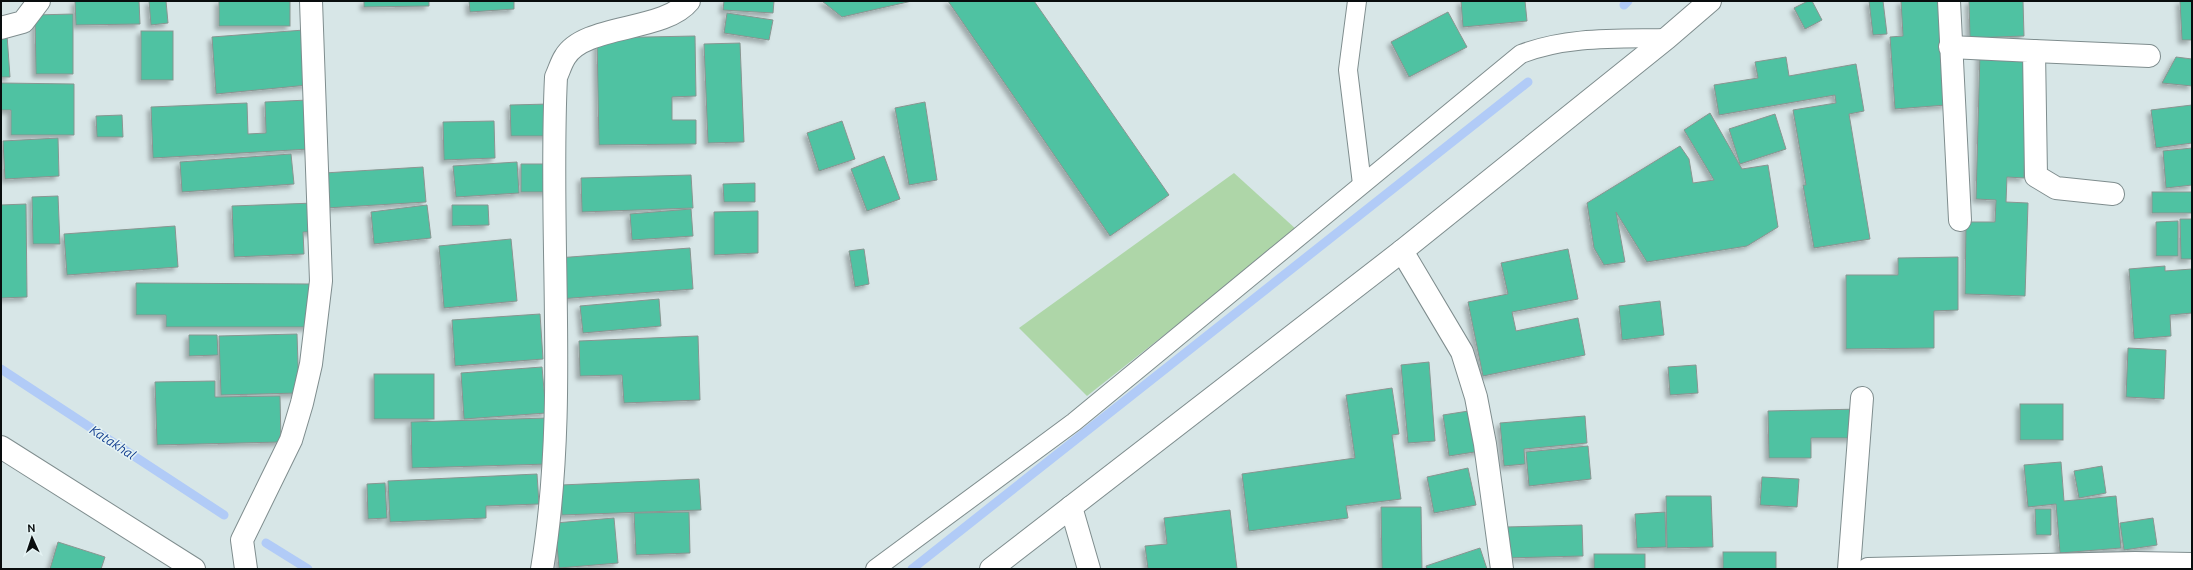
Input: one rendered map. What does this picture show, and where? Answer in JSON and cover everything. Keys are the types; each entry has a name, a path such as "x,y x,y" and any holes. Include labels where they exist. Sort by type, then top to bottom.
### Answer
{"street":[{"path":"1,28 23,22 39,1"},
{"path":"246,569 242,540 291,440 302,402 311,364 321,282 311,1"},
{"path":"542,569 550,522 556,406 556,77 565,56 581,42 672,14 689,1"},
{"path":"991,569 1402,251 1667,38 1710,1"},
{"path":"1949,1 1950,47 1960,220"},
{"path":"1950,47 2149,56"},
{"path":"2034,51 2036,176 2056,188 2113,194"},
{"path":"1402,251 1462,352 1476,397 1485,444 1502,569"},
{"path":"1849,569 1862,398"},
{"path":"1,447 194,569"},
{"path":"1071,507 1089,569"},
{"path":"1868,569 2135,563 2192,564"}],"lane":[{"path":"1358,1 1348,70 1362,184"},
{"path":"875,569 1074,422 1312,228 1362,184 1521,54 1542,46 1580,40 1667,38"}],"green space":[{"path":"1234,173 1297,230 1087,396 1019,328"}],"building":[{"path":"75,1 139,1 140,24 76,25"},
{"path":"149,1 166,1 168,23 151,25"},
{"path":"219,1 290,1 290,26 219,26"},
{"path":"364,1 429,1 429,6 364,7"},
{"path":"469,1 514,1 514,9 470,12"},
{"path":"724,1 774,1 773,13 723,10"},
{"path":"822,1 912,1 842,17"},
{"path":"948,1 1034,1 1169,195 1110,236"},
{"path":"1461,1 1525,1 1527,21 1463,27"},
{"path":"1808,1 1812,1 1822,20 1805,29 1794,8"},
{"path":"1869,1 1883,1 1887,34 1873,35"},
{"path":"1901,1 1938,1 1946,105 1895,109 1890,37 1903,36"},
{"path":"1969,1 2023,1 2024,36 1970,38"},
{"path":"2180,1 2192,1 2192,40 2182,40"},
{"path":"1448,12 1467,47 1409,77 1391,42"},
{"path":"727,13 773,20 769,40 724,33"},
{"path":"73,14 73,74 36,74 35,15"},
{"path":"1,21 6,21 10,77 1,77"},
{"path":"304,30 308,85 216,94 212,37"},
{"path":"141,31 173,31 173,80 141,80"},
{"path":"695,36 696,96 672,97 672,120 696,120 696,144 599,145 597,38"},
{"path":"740,43 744,142 708,143 704,44"},
{"path":"1980,51 2027,52 2024,178 2007,177 2006,202 2028,203 2025,296 1965,294 1966,222 1995,222 1996,200 1976,199"},
{"path":"1786,57 1789,76 1856,64 1864,111 1849,114 1870,239 1814,248 1803,185 1806,185 1793,110 1836,103 1835,95 1719,115 1714,85 1758,78 1755,62"},
{"path":"2176,57 2192,59 2192,86 2162,83"},
{"path":"1,83 74,84 74,135 11,135 11,110 1,110"},
{"path":"308,100 310,149 153,158 151,107 247,103 248,134 266,133 265,102"},
{"path":"925,102 937,180 909,185 895,108"},
{"path":"549,104 549,136 511,136 510,105"},
{"path":"2192,105 2192,143 2156,148 2151,110"},
{"path":"1710,113 1742,169 1768,165 1778,227 1747,246 1647,262 1616,212 1625,262 1604,265 1594,248 1587,203 1680,146 1689,159 1693,183 1714,180 1684,130"},
{"path":"1775,114 1786,149 1740,164 1729,129"},
{"path":"122,115 123,137 97,137 96,116"},
{"path":"494,121 495,158 444,160 443,122"},
{"path":"842,121 855,159 819,171 807,133"},
{"path":"58,138 59,176 5,179 3,141"},
{"path":"2192,148 2192,185 2166,188 2163,151"},
{"path":"291,154 294,184 182,192 180,162"},
{"path":"884,156 900,199 867,211 851,169"},
{"path":"517,162 519,193 456,197 453,166"},
{"path":"521,164 549,164 550,192 521,192"},
{"path":"423,167 426,202 326,208 324,173"},
{"path":"691,175 693,208 582,212 581,178"},
{"path":"755,183 755,202 724,202 723,184"},
{"path":"2152,192 2192,192 2192,213 2152,213"},
{"path":"58,196 60,244 33,244 32,197"},
{"path":"315,203 316,232 303,232 304,254 234,257 232,206"},
{"path":"26,204 27,297 1,298 1,205"},
{"path":"427,205 431,238 374,244 371,212"},
{"path":"452,205 488,205 489,225 452,226"},
{"path":"691,209 693,236 632,240 630,214"},
{"path":"758,211 758,253 714,255 714,212"},
{"path":"2180,219 2192,219 2192,259 2181,259"},
{"path":"2178,221 2178,256 2156,256 2156,222"},
{"path":"175,226 178,267 67,275 64,234"},
{"path":"511,239 517,301 444,308 439,246"},
{"path":"690,248 693,289 559,299 557,258"},
{"path":"864,249 869,284 855,287 849,251"},
{"path":"1568,249 1578,299 1512,312 1516,331 1578,318 1585,355 1483,376 1468,302 1508,294 1501,263"},
{"path":"1958,257 1958,310 1934,311 1934,348 1846,349 1846,275 1898,275 1898,258"},
{"path":"2165,266 2165,271 2192,269 2192,313 2170,315 2171,336 2134,339 2129,269"},
{"path":"136,283 311,284 311,327 166,327 166,315 136,315"},
{"path":"659,299 661,326 583,333 580,306"},
{"path":"1660,301 1664,335 1622,340 1619,306"},
{"path":"540,314 543,359 455,366 452,320"},
{"path":"297,334 299,393 221,395 219,336"},
{"path":"189,335 217,335 218,355 189,356"},
{"path":"698,336 700,400 624,403 622,375 580,376 579,341"},
{"path":"2128,348 2166,350 2164,399 2126,397"},
{"path":"1429,362 1435,441 1408,443 1401,365"},
{"path":"1696,365 1698,393 1670,395 1668,367"},
{"path":"542,367 546,413 464,419 461,373"},
{"path":"374,374 434,374 434,419 374,419"},
{"path":"215,381 215,397 280,396 281,442 157,445 155,382"},
{"path":"1392,388 1399,434 1392,435 1401,499 1346,506 1348,518 1249,531 1242,474 1355,458 1346,395"},
{"path":"2020,404 2063,404 2063,440 2020,440"},
{"path":"1862,409 1862,438 1811,438 1811,458 1769,458 1768,411"},
{"path":"1475,410 1481,451 1449,456 1443,415"},
{"path":"1585,416 1587,443 1524,449 1525,464 1504,466 1500,423"},
{"path":"547,418 549,464 412,468 411,422"},
{"path":"1588,446 1591,479 1529,486 1526,452"},
{"path":"2061,462 2064,501 2116,496 2121,548 2060,553 2056,504 2028,507 2024,465"},
{"path":"2102,466 2106,493 2079,498 2074,471"},
{"path":"1468,468 1476,505 1434,513 1427,477"},
{"path":"537,474 539,504 486,506 486,518 390,522 388,481"},
{"path":"1762,477 1799,479 1797,507 1760,505"},
{"path":"699,479 701,510 562,515 561,485"},
{"path":"385,483 387,518 368,519 367,484"},
{"path":"1666,496 1711,496 1713,547 1667,548"},
{"path":"1381,507 1421,507 1422,569 1382,569"},
{"path":"2035,509 2051,509 2051,535 2036,535"},
{"path":"1230,510 1237,569 1148,569 1145,546 1167,544 1164,518"},
{"path":"689,512 690,553 636,555 634,513"},
{"path":"1665,512 1666,547 1637,548 1635,514"},
{"path":"614,518 618,563 559,568 555,523"},
{"path":"2153,518 2157,545 2124,550 2120,523"},
{"path":"1582,525 1583,556 1507,558 1506,527"},
{"path":"58,542 105,557 101,569 50,569"},
{"path":"1480,548 1487,569 1427,569 1426,566"},
{"path":"1723,552 1776,552 1776,569 1723,569"},
{"path":"1594,554 1645,554 1645,569 1594,569"}],"waterway":[{"path":"1624,5 1628,1"},
{"path":"912,569 1528,82"},
{"name":"Katakhal","path":"1,369 224,515"},
{"name":"Katakhal","path":"266,543 308,569"}]}
